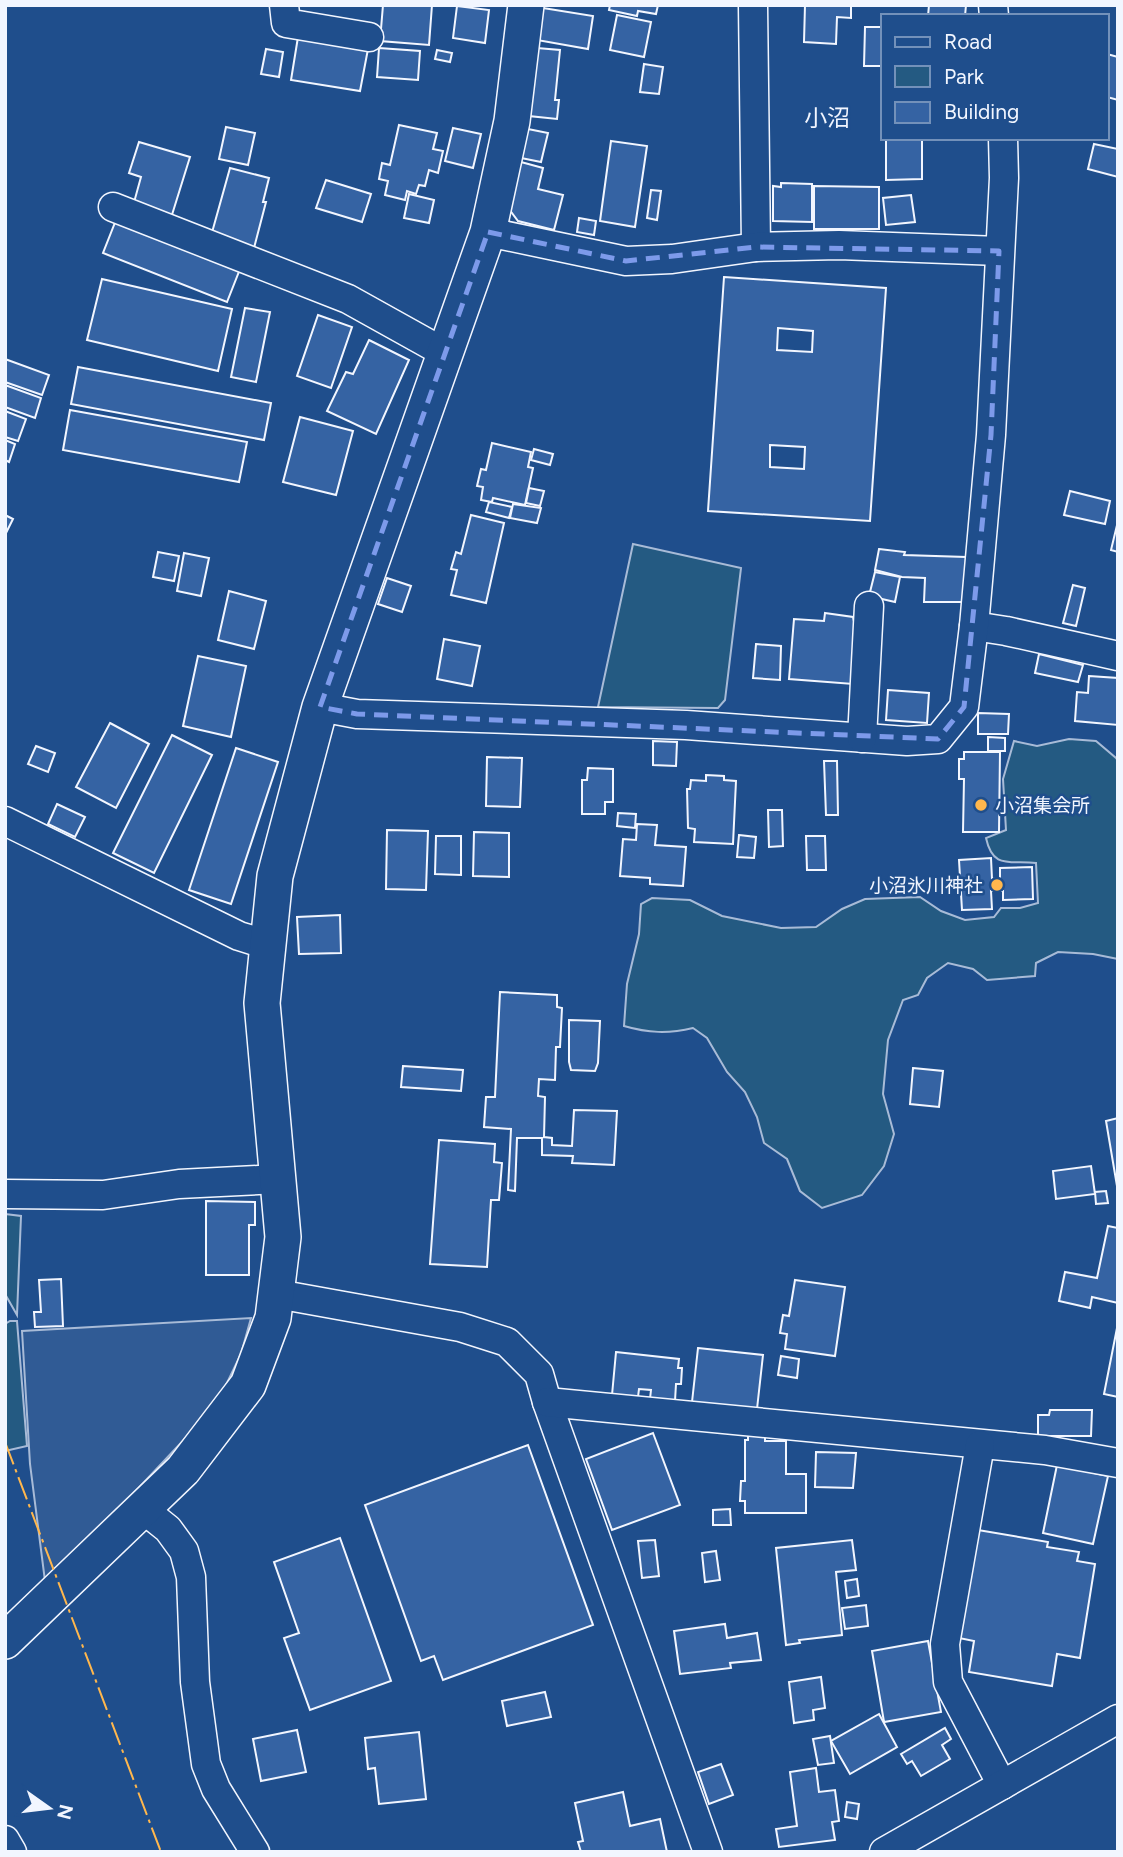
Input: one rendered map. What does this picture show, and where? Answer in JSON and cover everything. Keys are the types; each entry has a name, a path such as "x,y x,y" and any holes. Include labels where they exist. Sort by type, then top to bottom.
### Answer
{"street":[{"path":"284,5 286,23 369,37"},
{"path":"5,1641 183,1470 248,1385 273,1318 284,1237 262,1003 275,876 320,707 488,232 512,121 526,5"},
{"path":"753,5 756,247"},
{"path":"320,707 358,714 687,725 906,741 938,739 964,707 974,626 991,435 1004,177 1003,140"},
{"path":"113,207 348,299 446,353"},
{"path":"488,232 626,261 672,260 756,247 839,245 999,251"},
{"path":"862,738 869,606"},
{"path":"974,626 1118,656"},
{"path":"5,821 239,936 268,945"},
{"path":"5,1194 103,1195 179,1184 278,1179"},
{"path":"277,1294 460,1327 507,1342 539,1374 708,1852"},
{"path":"547,1402 1045,1450 1118,1463"},
{"path":"980,1445 945,1644 948,1682 1002,1785"},
{"path":"143,1508 169,1528 184,1551 191,1577 195,1682 206,1764 216,1789 255,1852"},
{"path":"884,1852 1118,1719"},
{"path":"5,1840 12,1852"}],"highlighted area":[{"path":"488,232 626,261 756,247 999,251 991,435 964,707 938,739 357,714 320,707"}],"green space":[{"path":"633,544 741,568 725,700 718,708 598,707"},
{"path":"1069,739 1096,741 1118,761 1118,959 1058,952 1036,963 1035,976 987,980 973,969 948,963 927,978 918,995 903,1000 888,1040 883,1094 894,1134 884,1166 862,1195 822,1208 800,1191 787,1159 764,1143 757,1117 745,1092 727,1072 707,1038 693,1028 658,1032 624,1026 627,984 639,934 641,904 652,898 690,900 722,916 781,928 816,927 842,909 865,899 920,897 941,911 965,920 994,917 1001,908 1020,908 1038,903 1036,863 998,859 989,848 986,838 1006,830 1003,779 1014,741 1037,746"},
{"path":"5,1214 21,1216 17,1315 5,1294"},
{"path":"17,1321 27,1446 5,1451 5,1324"}],"shaded area":[{"path":"251,1318 241,1354 225,1387 194,1429 45,1581 30,1464 22,1331"}],"building":[{"path":"383,5 432,5 429,45 380,41"},
{"path":"610,5 658,5 656,14 638,11 637,16 609,10"},
{"path":"805,5 851,5 851,18 837,17 836,44 804,42"},
{"path":"929,5 966,5 965,14 928,14"},
{"path":"457,6 489,10 485,43 453,38"},
{"path":"543,8 593,16 588,49 537,40"},
{"path":"617,15 651,22 644,57 610,50"},
{"path":"865,27 881,27 881,66 864,66"},
{"path":"298,37 368,49 360,91 291,80"},
{"path":"379,48 420,51 418,80 377,77"},
{"path":"537,48 560,50 555,100 559,100 557,119 529,116"},
{"path":"266,49 283,52 279,77 261,74"},
{"path":"437,50 452,53 450,62 435,59"},
{"path":"1109,55 1118,57 1118,100 1109,98"},
{"path":"644,64 663,67 659,94 640,92"},
{"path":"399,125 437,133 433,149 443,151 438,173 429,170 425,186 419,185 416,194 407,191 405,200 385,195 388,181 379,179 382,163 390,165"},
{"path":"226,127 255,133 248,165 219,159"},
{"path":"453,128 481,134 473,168 445,161"},
{"path":"528,129 548,133 541,162 521,158"},
{"path":"886,140 922,140 922,179 886,180"},
{"path":"611,141 647,146 635,227 600,221"},
{"path":"139,142 190,157 171,218 133,206 141,177 129,173"},
{"path":"1094,144 1118,149 1118,177 1088,169"},
{"path":"521,162 543,168 538,189 563,195 554,230 518,221 509,209"},
{"path":"230,168 269,178 254,248 211,236"},
{"path":"326,180 371,194 362,222 316,208"},
{"path":"781,183 812,184 812,222 773,221 773,186 781,187"},
{"path":"814,186 879,187 879,229 814,229"},
{"path":"651,190 661,191 657,220 647,218"},
{"path":"409,194 434,200 429,223 404,218"},
{"path":"911,195 915,222 886,225 883,198"},
{"path":"579,218 596,221 594,235 577,232"},
{"path":"116,220 240,269 227,302 103,253"},
{"path":"724,277 886,288 870,521 708,511","holes":["778,328 813,331 812,352 777,350","770,445 805,447 804,469 770,467"]},
{"path":"102,279 232,309 218,371 87,340"},
{"path":"245,308 270,312 256,382 231,377"},
{"path":"318,315 352,327 331,388 297,376"},
{"path":"369,340 409,360 376,434 327,411 346,372 353,374"},
{"path":"5,359 49,375 42,395 5,382"},
{"path":"78,367 271,403 264,440 71,404"},
{"path":"5,385 41,398 35,418 5,407"},
{"path":"70,410 247,442 239,482 63,450"},
{"path":"5,411 26,419 18,441 5,437"},
{"path":"300,417 353,431 336,495 283,482"},
{"path":"5,440 15,444 9,462 5,460"},
{"path":"492,443 531,452 528,467 533,468 525,505 493,498 492,502 481,500 483,487 477,486 481,469 486,470"},
{"path":"534,449 553,454 550,465 531,460"},
{"path":"529,488 544,491 540,506 526,503"},
{"path":"1070,491 1110,501 1105,524 1064,515"},
{"path":"489,502 512,507 509,518 486,512"},
{"path":"513,504 541,508 537,523 510,518"},
{"path":"5,515 13,519 5,535"},
{"path":"471,515 504,523 486,603 451,595 457,570 451,569 456,552 461,554"},
{"path":"1118,521 1118,552 1111,550"},
{"path":"879,549 905,552 904,555 966,557 965,602 924,602 925,578 902,577 875,570"},
{"path":"158,552 179,556 174,581 153,577"},
{"path":"184,553 209,558 201,596 177,591"},
{"path":"875,572 900,577 895,602 869,596"},
{"path":"387,578 411,586 402,612 378,604"},
{"path":"1073,585 1085,588 1076,626 1063,623"},
{"path":"229,591 266,601 254,649 218,640"},
{"path":"825,613 853,617 853,684 789,679 794,619 824,621"},
{"path":"444,639 480,646 472,686 437,679"},
{"path":"756,644 781,646 780,680 753,678"},
{"path":"1039,654 1083,665 1078,682 1035,673"},
{"path":"198,656 246,666 231,737 183,726"},
{"path":"1089,676 1118,678 1118,725 1075,721 1077,692 1088,693"},
{"path":"888,690 929,693 927,723 886,720"},
{"path":"978,713 1009,714 1008,734 978,734"},
{"path":"110,723 149,744 116,808 76,787"},
{"path":"172,735 212,755 154,873 113,853"},
{"path":"988,737 1005,738 1005,751 988,751"},
{"path":"653,741 677,742 676,766 653,765"},
{"path":"36,746 55,753 48,772 28,764"},
{"path":"236,748 278,762 231,904 189,890"},
{"name":"小沼集会所","path":"964,752 1000,752 999,832 963,832 964,779 959,779 959,759 964,759"},
{"path":"487,757 522,758 520,807 486,806"},
{"path":"824,761 837,761 838,815 826,815"},
{"path":"588,768 613,769 613,802 605,802 605,814 582,814 582,780 587,780"},
{"path":"706,775 724,776 724,780 736,781 733,844 694,842 695,829 688,828 687,789 690,789 691,780 706,781"},
{"path":"57,804 85,817 75,837 48,824"},
{"path":"768,810 782,810 783,846 769,847"},
{"path":"618,813 636,814 635,828 617,826"},
{"path":"637,824 657,825 655,845 686,847 683,886 650,884 650,878 620,876 623,839 636,840"},
{"path":"387,830 428,831 426,890 386,889"},
{"path":"474,832 509,833 509,877 473,876"},
{"path":"739,835 756,837 754,858 737,857"},
{"path":"436,836 461,836 461,875 435,874"},
{"path":"806,836 825,836 826,870 807,870"},
{"name":"小沼氷川神社","path":"991,858 992,879 1000,878 1000,868 1032,867 1033,899 1003,900 1003,891 991,891 992,909 962,910 959,860"},
{"path":"340,915 341,953 299,954 297,917"},
{"path":"500,992 557,995 557,1007 562,1008 560,1047 556,1047 555,1080 539,1079 538,1096 545,1097 544,1137 552,1138 552,1145 572,1146 574,1110 617,1111 614,1165 572,1163 573,1156 542,1155 542,1138 517,1138 515,1191 508,1190 511,1129 484,1127 486,1097 495,1097"},
{"path":"569,1020 600,1021 598,1063 595,1071 571,1070"},
{"path":"403,1066 463,1070 461,1091 401,1087"},
{"path":"913,1068 943,1071 939,1107 910,1104"},
{"path":"1118,1118 1118,1186 1117,1186 1106,1121"},
{"path":"439,1140 495,1144 494,1162 502,1163 499,1200 491,1200 487,1267 430,1264"},
{"path":"1091,1166 1095,1194 1056,1199 1053,1171"},
{"path":"1106,1191 1108,1203 1096,1204 1095,1192"},
{"path":"206,1201 255,1202 255,1225 249,1225 249,1275 206,1275"},
{"path":"1108,1226 1118,1228 1118,1303 1092,1297 1090,1308 1059,1301 1065,1272 1097,1278"},
{"path":"61,1279 63,1326 35,1327 34,1312 41,1312 39,1280"},
{"path":"795,1280 845,1287 835,1356 785,1349 787,1334 780,1333 783,1315 789,1316"},
{"path":"1118,1328 1118,1397 1104,1394"},
{"path":"698,1348 763,1355 757,1409 692,1402"},
{"path":"616,1352 679,1359 678,1368 682,1368 681,1384 676,1384 675,1401 650,1399 651,1390 639,1389 638,1397 612,1395"},
{"path":"781,1356 799,1359 797,1378 778,1375"},
{"path":"1050,1410 1092,1410 1091,1436 1038,1436 1038,1415 1049,1415"},
{"path":"653,1433 680,1505 612,1530 586,1459"},
{"path":"748,1436 765,1436 765,1441 786,1441 786,1474 806,1474 806,1513 745,1513 745,1501 740,1501 741,1481 745,1481 745,1440 748,1440"},
{"path":"528,1445 593,1625 443,1680 434,1656 421,1661 365,1505"},
{"path":"816,1452 856,1453 853,1488 815,1487"},
{"path":"1057,1465 1108,1476 1093,1544 1043,1533"},
{"path":"730,1509 731,1525 713,1525 713,1510"},
{"path":"978,1530 1048,1542 1047,1547 1079,1552 1077,1561 1095,1564 1080,1658 1057,1654 1052,1686 969,1672 974,1641 959,1638"},
{"path":"340,1538 391,1681 310,1710 284,1638 299,1633 274,1562"},
{"path":"655,1540 659,1576 642,1578 638,1541"},
{"path":"852,1540 856,1570 836,1572 842,1635 799,1640 800,1643 786,1645 776,1548"},
{"path":"716,1551 720,1580 705,1582 702,1553"},
{"path":"857,1579 859,1596 847,1598 845,1581"},
{"path":"866,1605 868,1626 845,1629 842,1608"},
{"path":"725,1624 727,1638 757,1633 761,1660 730,1663 731,1668 680,1674 674,1631"},
{"path":"928,1641 941,1712 884,1722 872,1651"},
{"path":"821,1677 825,1708 813,1710 814,1720 794,1723 789,1682"},
{"path":"545,1692 551,1717 507,1726 502,1701"},
{"path":"879,1714 897,1747 850,1774 831,1741"},
{"path":"945,1728 951,1739 942,1745 950,1759 921,1776 912,1761 907,1764 901,1754"},
{"path":"297,1730 306,1772 261,1781 253,1739"},
{"path":"419,1732 426,1799 379,1804 375,1768 368,1769 365,1738"},
{"path":"830,1736 834,1763 818,1765 813,1739"},
{"path":"721,1764 733,1795 709,1804 698,1772"},
{"path":"816,1768 819,1792 835,1790 839,1821 832,1822 835,1840 779,1847 776,1829 797,1826 790,1772"},
{"path":"623,1792 630,1826 660,1819 667,1852 581,1852 578,1842 583,1841 575,1803"},
{"path":"847,1802 859,1804 857,1819 845,1817"}],"power":[{"path":"5,1442 161,1852"}],"place":[{"name":"小沼集会所","path":"981,805"},
{"name":"小沼氷川神社","path":"997,885"}],"district":[{"name":"小沼","path":"827,118"}]}
